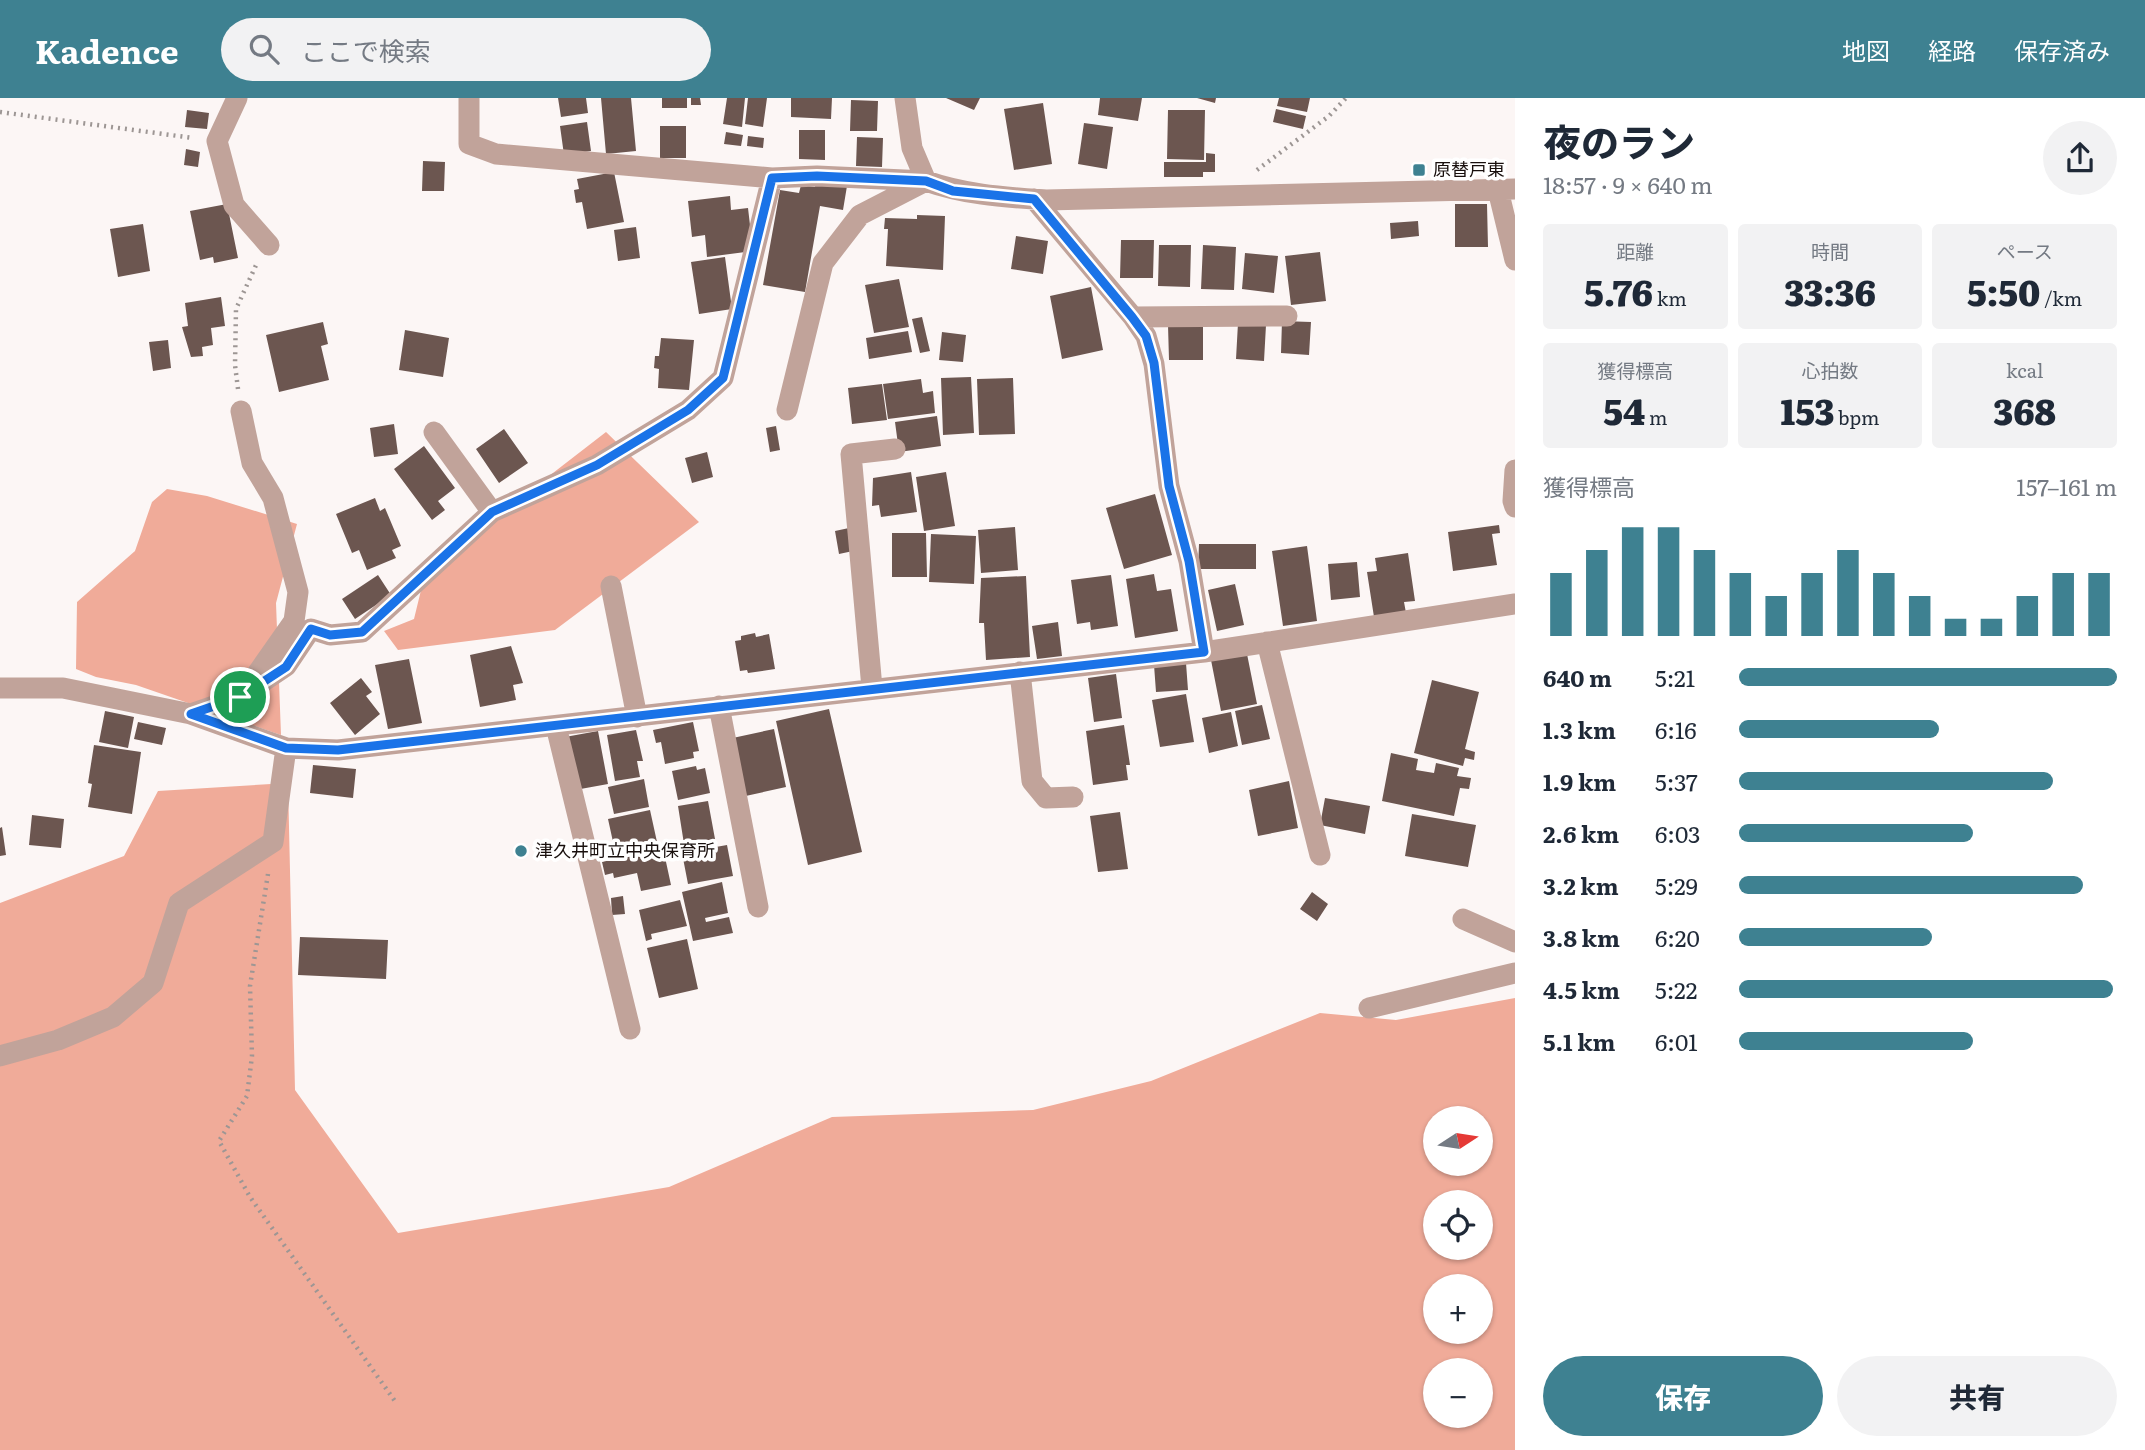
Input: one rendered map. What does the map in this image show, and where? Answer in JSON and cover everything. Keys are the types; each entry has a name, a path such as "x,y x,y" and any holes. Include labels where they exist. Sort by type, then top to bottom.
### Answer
{"street":[{"path":"237,98 217,141 234,205 263,238"},
{"path":"469,98 469,144 496,154 772,178 817,176 926,181 953,191 1034,199 1507,190 1515,260"},
{"path":"905,98 912,148 926,181"},
{"path":"191,714 240,697 286,667 311,629 330,635 362,632 492,512 597,465 688,410 723,378 772,178"},
{"path":"786,410 822,263 860,215 926,181"},
{"path":"1034,199 1146,336 1154,363 1169,486 1189,561 1204,652"},
{"path":"1132,317 1287,316"},
{"path":"240,697 294,621 298,592 273,498 253,463 241,411"},
{"path":"434,432 492,512"},
{"path":"872,688 851,454 894,449"},
{"path":"1515,470 1515,507"},
{"path":"611,586 637,717"},
{"path":"0,688 63,688 191,714 286,748 338,750 1204,652 1515,604"},
{"path":"1267,642 1320,855"},
{"path":"1020,672 1032,780 1046,798 1073,797"},
{"path":"719,706 758,907"},
{"path":"556,726 630,1029"},
{"path":"0,1056 58,1040 113,1017 153,983 179,903 274,842 286,748"},
{"path":"1463,919 1515,942"},
{"path":"1369,1009 1515,973"}],"path":[{"path":"1225,194 1329,116 1346,98"},
{"path":"0,112 217,141"},
{"path":"241,411 235,365 236,309 245,285 257,265 263,238"},
{"path":"274,842 250,986 252,1056 247,1096 219,1141 250,1197 397,1404"}],"shaded area":[{"path":"606,432 699,522 555,630 398,650 384,631 414,619 423,582 496,517"},
{"path":"167,489 207,496 297,524 276,603 281,735 136,685 96,677 76,669 77,602 135,551 152,502"},
{"path":"288,783 295,1090 398,1233 669,1187 832,1117 1033,1110 1151,1081 1320,1013 1396,1020 1515,998 1515,1450 0,1450 0,903 124,856 158,791"}],"building":[{"path":"558,98 586,98 588,113 561,117"},
{"path":"601,98 631,98 636,151 606,154"},
{"path":"662,98 687,98 687,108 662,108"},
{"path":"691,98 700,98 701,105 691,105"},
{"path":"727,98 745,98 742,127 723,124"},
{"path":"748,98 767,98 763,127 745,124"},
{"path":"791,98 832,98 831,119 791,117"},
{"path":"946,98 980,98 974,110"},
{"path":"1100,98 1142,98 1138,121 1098,115"},
{"path":"1197,98 1216,98 1215,103"},
{"path":"1279,98 1310,98 1307,112 1277,106"},
{"path":"851,100 878,101 877,131 850,131"},
{"path":"1043,103 1052,164 1014,170 1004,109"},
{"path":"1276,109 1306,116 1303,129 1273,122"},
{"path":"187,110 209,113 207,129 185,127"},
{"path":"1168,110 1205,110 1204,160 1167,159"},
{"path":"587,122 591,151 564,155 560,126"},
{"path":"1084,123 1113,127 1107,169 1078,164"},
{"path":"660,126 686,126 686,158 660,158"},
{"path":"799,130 825,130 825,160 799,159"},
{"path":"726,132 743,135 741,146 724,144"},
{"path":"748,136 764,138 763,148 747,146"},
{"path":"857,137 883,138 882,167 856,166"},
{"path":"186,149 200,152 198,167 184,165"},
{"path":"1206,153 1215,154 1215,172 1203,172 1203,177 1164,177 1164,162 1206,162"},
{"path":"423,161 445,162 444,191 422,191"},
{"path":"614,172 624,222 587,229 582,202 576,203 574,190 579,189 577,179"},
{"path":"816,180 847,186 843,210 820,206 805,292 763,285 780,190 799,193 801,185 815,187"},
{"path":"730,196 731,210 748,208 753,251 707,257 705,235 692,237 688,201"},
{"path":"227,204 238,258 214,263 213,257 200,260 190,211"},
{"path":"1455,204 1487,204 1488,247 1455,247"},
{"path":"917,215 945,216 943,270 886,266 888,229 884,229 885,218 917,219"},
{"path":"1418,221 1419,236 1391,239 1390,223"},
{"path":"143,224 150,271 118,277 110,229"},
{"path":"636,227 640,258 618,261 614,230"},
{"path":"1016,236 1048,241 1043,274 1011,269"},
{"path":"1121,240 1154,240 1153,278 1120,278"},
{"path":"1159,245 1191,245 1190,287 1158,286"},
{"path":"1203,245 1236,247 1234,290 1201,289"},
{"path":"1320,252 1326,301 1291,305 1285,256"},
{"path":"1245,253 1278,256 1274,293 1242,289"},
{"path":"725,257 732,309 699,314 691,262"},
{"path":"899,279 909,327 874,333 865,285"},
{"path":"1091,287 1103,350 1062,359 1050,296"},
{"path":"221,297 225,326 211,328 213,345 202,347 203,356 191,357 182,327 188,326 185,303"},
{"path":"922,317 930,351 920,353 912,319"},
{"path":"1282,321 1311,322 1309,355 1281,353"},
{"path":"323,322 328,344 321,346 329,380 279,392 266,335"},
{"path":"1238,323 1266,325 1264,361 1236,359"},
{"path":"1203,324 1203,360 1169,360 1168,325"},
{"path":"405,330 449,338 443,377 399,370"},
{"path":"908,331 912,352 869,359 866,338"},
{"path":"942,332 966,335 963,362 939,360"},
{"path":"661,338 694,340 689,390 658,388 659,369 654,368 655,356 659,356"},
{"path":"168,340 171,368 153,371 149,342"},
{"path":"971,377 974,433 943,435 941,378"},
{"path":"1013,378 1015,434 979,435 977,379"},
{"path":"921,379 923,393 933,391 935,413 888,419 883,384"},
{"path":"882,384 887,420 852,424 848,388"},
{"path":"937,416 941,446 899,452 895,422"},
{"path":"394,424 398,454 374,457 370,428"},
{"path":"776,426 780,450 770,452 766,428"},
{"path":"504,429 528,463 499,483 476,449"},
{"path":"424,446 455,488 438,501 445,510 432,520 394,469"},
{"path":"707,452 713,477 692,483 685,458"},
{"path":"911,472 917,512 881,517 879,505 872,506 873,478"},
{"path":"946,472 955,526 924,531 916,477"},
{"path":"1155,494 1172,555 1124,569 1106,508"},
{"path":"375,498 380,511 385,508 401,546 392,550 396,558 367,570 359,550 352,553 336,514"},
{"path":"1499,525 1500,533 1492,534 1497,565 1453,571 1448,532"},
{"path":"1015,527 1018,570 981,573 978,530"},
{"path":"849,528 853,551 839,554 835,531"},
{"path":"892,533 926,533 927,577 892,577"},
{"path":"931,534 976,536 974,584 929,582"},
{"path":"1199,544 1256,544 1256,569 1198,569"},
{"path":"1307,546 1317,621 1283,626 1272,551"},
{"path":"1408,553 1415,601 1404,602 1406,613 1374,617 1367,572 1377,571 1375,558"},
{"path":"1357,562 1360,597 1331,600 1328,564"},
{"path":"1154,574 1157,591 1171,589 1178,631 1135,638 1126,579"},
{"path":"378,575 391,595 355,619 342,599"},
{"path":"1111,575 1118,626 1091,630 1090,622 1077,624 1071,580"},
{"path":"1026,576 1030,657 986,660 984,623 979,623 981,578"},
{"path":"1235,584 1244,625 1217,631 1208,590"},
{"path":"1058,622 1062,656 1037,659 1032,626"},
{"path":"755,633 756,637 769,634 775,669 748,673 747,670 740,671 735,641 741,640 741,636"},
{"path":"511,646 523,683 513,685 516,700 480,707 470,655"},
{"path":"1247,654 1257,704 1221,711 1211,660"},
{"path":"409,659 422,723 388,729 375,665"},
{"path":"1186,663 1188,690 1156,692 1154,665"},
{"path":"1116,674 1122,718 1094,722 1088,678"},
{"path":"361,678 372,692 366,696 380,714 355,735 330,703"},
{"path":"1432,680 1479,692 1465,749 1475,752 1474,760 1465,758 1463,766 1414,753"},
{"path":"1186,694 1194,742 1160,747 1152,700"},
{"path":"1262,705 1270,739 1242,745 1235,711"},
{"path":"829,709 862,852 808,865 776,721"},
{"path":"105,711 134,717 128,748 99,742"},
{"path":"1231,712 1238,746 1209,753 1202,718"},
{"path":"138,722 166,728 162,745 134,739"},
{"path":"693,722 699,751 693,752 694,758 665,764 661,742 656,743 653,730"},
{"path":"1124,725 1130,765 1126,765 1128,780 1093,785 1086,731"},
{"path":"774,729 786,787 741,797 728,739"},
{"path":"636,730 643,761 637,761 640,777 615,781 607,735"},
{"path":"598,731 608,784 575,790 565,737"},
{"path":"94,745 141,752 132,814 88,807 92,784 88,783"},
{"path":"1391,753 1418,759 1416,770 1434,773 1436,763 1459,768 1457,776 1471,778 1469,789 1460,788 1454,816 1382,801"},
{"path":"313,765 356,769 353,798 310,793"},
{"path":"696,766 697,770 705,768 710,793 678,800 672,771"},
{"path":"644,779 649,807 614,814 608,787"},
{"path":"1289,781 1298,828 1258,836 1249,790"},
{"path":"1325,798 1370,806 1365,834 1320,825"},
{"path":"708,801 715,839 684,844 678,806"},
{"path":"650,810 657,842 615,851 608,819"},
{"path":"1120,812 1128,869 1098,872 1090,816"},
{"path":"1412,814 1476,825 1468,867 1405,856"},
{"path":"32,815 64,819 61,848 29,845"},
{"path":"2,827 6,855 0,856 0,828"},
{"path":"727,845 733,876 688,884 682,853"},
{"path":"663,848 671,885 641,891 637,873 614,878 613,873 605,875 602,862"},
{"path":"722,882 728,913 705,918 706,922 729,917 733,933 693,941 682,892"},
{"path":"1312,892 1328,904 1317,921 1300,909"},
{"path":"623,896 625,914 612,915 611,898"},
{"path":"680,900 687,926 651,934 652,939 646,941 639,910"},
{"path":"300,937 388,940 386,979 298,975"},
{"path":"687,939 698,989 659,998 647,948"}],"place":[{"name":"原替戸東","path":"1419,170"},
{"name":"津久井町立中央保育所","path":"521,851"}],"route":[{"path":"817,176 926,181 953,191 990,197 1034,199 1146,336 1154,363 1169,486 1189,561 1204,652 338,750 286,748 191,714 240,697 286,667 311,629 330,635 362,632 492,512 597,465 688,410 723,378 747,291 772,178 817,176"}]}
